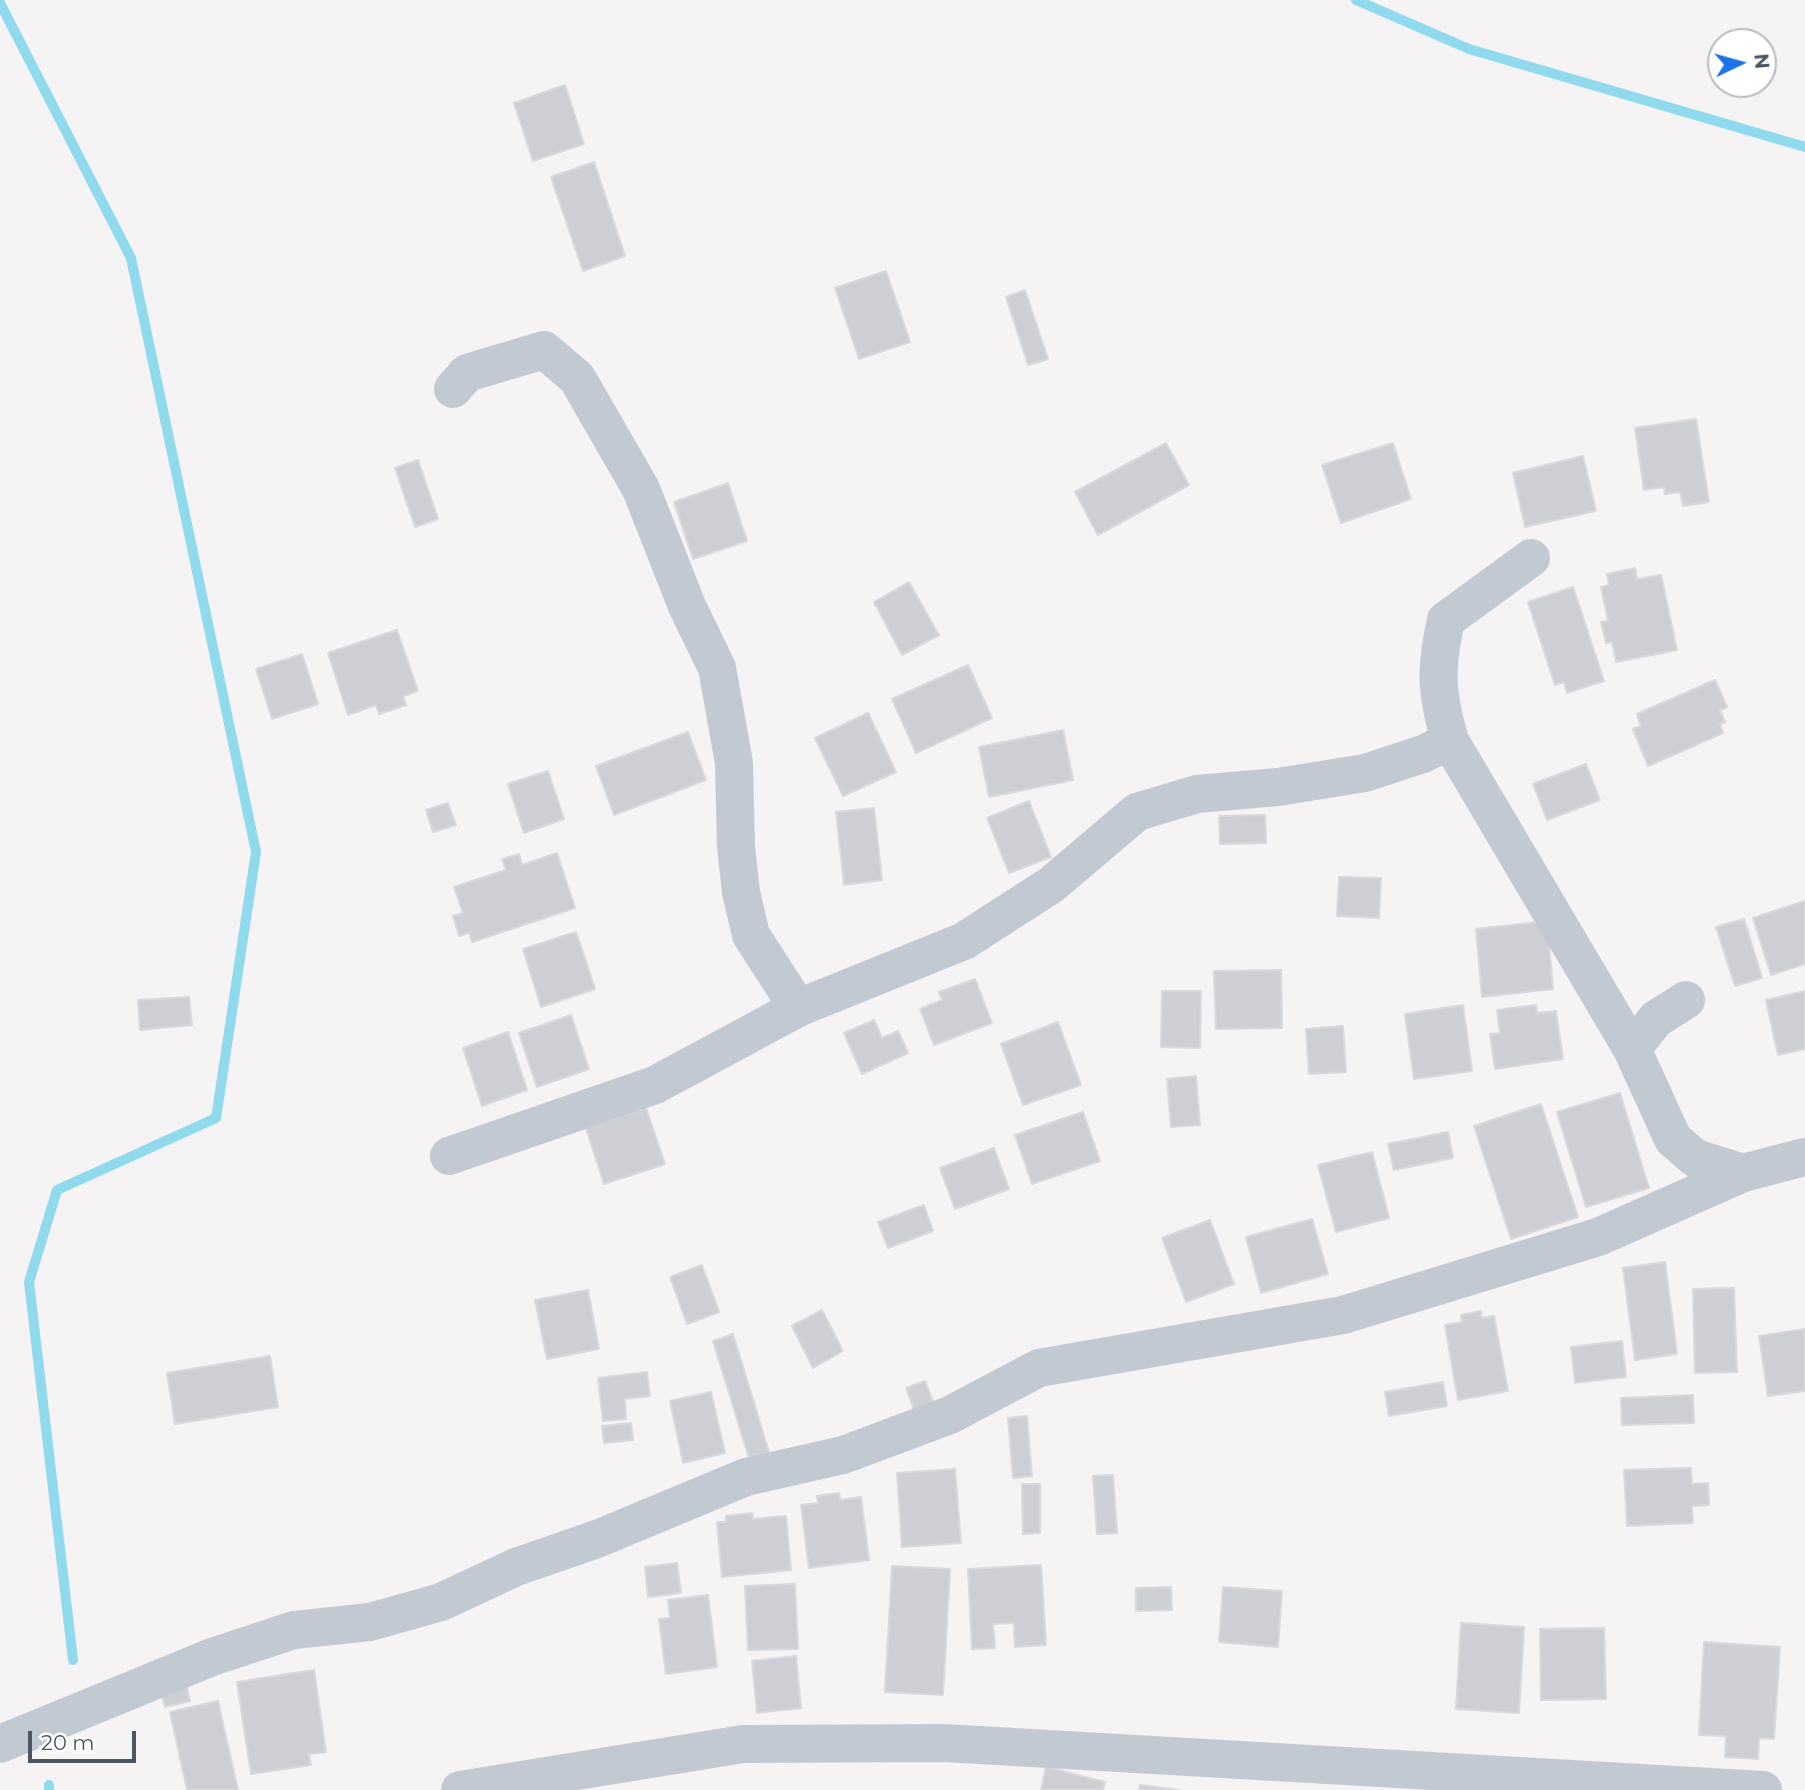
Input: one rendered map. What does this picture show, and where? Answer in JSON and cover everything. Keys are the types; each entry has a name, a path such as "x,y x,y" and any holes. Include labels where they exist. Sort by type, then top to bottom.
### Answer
{"street":[{"path":"453,389 467,373 544,350 577,378 641,489 687,606 717,668 734,763 736,847 741,892 751,935 799,1007"},
{"path":"1531,558 1446,620 1437,659 1438,698 1450,741 1632,1049 1673,1139 1695,1158 1743,1173"},
{"path":"449,1156 655,1085 799,1007 964,941 1051,885 1138,812 1198,794 1278,787 1365,773 1423,754 1450,741"},
{"path":"1632,1049 1656,1019 1686,1000"},
{"path":"0,1744 212,1657 294,1630 370,1622 441,1602 516,1567 597,1539 746,1478 843,1455 950,1415 1039,1368 1343,1315 1598,1237 1743,1173 1805,1157"},
{"path":"460,1790 743,1744 944,1744 1763,1790"}],"building":[{"path":"565,85 584,144 533,161 514,103"},
{"path":"594,162 625,256 583,271 551,177"},
{"path":"886,271 910,342 859,359 835,288"},
{"path":"1025,290 1048,359 1028,365 1006,297"},
{"path":"1696,419 1709,502 1683,506 1680,492 1665,494 1664,487 1644,490 1635,428"},
{"path":"1166,443 1189,485 1098,535 1075,492"},
{"path":"1393,443 1411,499 1341,523 1322,465"},
{"path":"1583,456 1596,511 1525,527 1513,473"},
{"path":"418,460 438,519 415,527 395,468"},
{"path":"728,483 747,541 693,559 674,502"},
{"path":"1635,568 1637,579 1661,575 1677,650 1616,662 1612,642 1606,643 1601,622 1608,621 1601,587 1609,585 1607,574"},
{"path":"909,582 939,635 902,655 874,602"},
{"path":"1573,587 1604,681 1567,693 1564,682 1555,685 1528,602"},
{"path":"397,630 418,691 403,696 406,705 379,714 376,705 348,715 328,653"},
{"path":"302,654 318,704 272,719 256,669"},
{"path":"968,665 992,718 916,753 892,699"},
{"path":"1715,680 1727,707 1720,710 1725,722 1720,724 1723,733 1648,766 1633,729 1641,726 1637,714"},
{"path":"868,713 896,772 843,796 815,738"},
{"path":"1063,730 1073,780 989,797 979,747"},
{"path":"688,732 706,780 614,815 596,766"},
{"path":"1586,764 1600,800 1547,820 1533,784"},
{"path":"548,771 564,819 524,833 508,784"},
{"path":"1029,801 1051,857 1009,873 987,818"},
{"path":"448,803 456,825 433,832 426,810"},
{"path":"874,808 882,880 844,885 836,812"},
{"path":"1265,815 1266,843 1220,844 1219,816"},
{"path":"557,853 575,908 472,942 469,933 459,936 453,916 463,913 454,887 506,870 502,859 519,854 522,865"},
{"path":"1339,877 1381,878 1379,918 1337,916"},
{"path":"1805,901 1805,964 1771,975 1753,918"},
{"path":"1744,919 1762,978 1735,986 1716,927"},
{"path":"1547,921 1553,989 1482,997 1476,929"},
{"path":"576,932 595,989 541,1007 523,949"},
{"path":"1281,970 1282,1028 1216,1029 1214,971"},
{"path":"975,979 992,1023 934,1045 920,1009 942,1000 939,992"},
{"path":"1162,991 1201,991 1200,1048 1161,1047"},
{"path":"1805,991 1805,1049 1778,1055 1766,1000"},
{"path":"189,997 192,1025 140,1030 138,1000"},
{"path":"1463,1005 1472,1071 1414,1079 1405,1014"},
{"path":"1536,1005 1537,1013 1556,1011 1563,1059 1495,1069 1490,1034 1500,1033 1497,1010"},
{"path":"571,1015 589,1069 537,1087 519,1033"},
{"path":"874,1020 882,1038 898,1031 908,1053 862,1074 844,1033"},
{"path":"1058,1022 1081,1085 1023,1105 1001,1044"},
{"path":"1343,1026 1346,1072 1309,1074 1306,1029"},
{"path":"508,1032 527,1090 482,1106 463,1048"},
{"path":"1196,1076 1200,1125 1171,1127 1167,1079"},
{"path":"1620,1093 1649,1188 1586,1207 1557,1112"},
{"path":"1541,1104 1578,1217 1511,1239 1474,1126"},
{"path":"646,1108 665,1164 604,1184 586,1128"},
{"path":"1083,1112 1100,1161 1032,1184 1015,1135"},
{"path":"1448,1132 1453,1158 1394,1170 1388,1144"},
{"path":"994,1148 1009,1189 955,1209 940,1168"},
{"path":"1372,1152 1389,1218 1336,1232 1318,1165"},
{"path":"924,1205 933,1231 888,1248 878,1222"},
{"path":"1312,1219 1328,1274 1261,1293 1246,1237"},
{"path":"1210,1220 1234,1284 1186,1302 1162,1238"},
{"path":"1665,1262 1677,1354 1635,1360 1623,1268"},
{"path":"702,1265 719,1312 687,1324 670,1277"},
{"path":"1734,1288 1737,1372 1695,1373 1693,1289"},
{"path":"588,1290 599,1349 547,1359 535,1300"},
{"path":"822,1310 843,1351 813,1368 792,1326"},
{"path":"1481,1311 1482,1318 1494,1316 1508,1391 1458,1400 1445,1325 1462,1322 1461,1315"},
{"path":"1805,1329 1805,1391 1768,1396 1759,1336"},
{"path":"733,1334 769,1452 749,1458 713,1341"},
{"path":"1622,1341 1626,1377 1575,1383 1571,1347"},
{"path":"270,1356 278,1407 175,1424 167,1373"},
{"path":"647,1372 650,1396 625,1399 626,1419 603,1421 598,1378"},
{"path":"925,1381 934,1404 915,1412 906,1388"},
{"path":"1443,1382 1447,1406 1389,1416 1385,1392"},
{"path":"711,1392 725,1453 683,1463 670,1401"},
{"path":"1693,1395 1694,1423 1622,1425 1621,1398"},
{"path":"1027,1416 1032,1476 1013,1478 1008,1418"},
{"path":"631,1423 633,1440 604,1443 602,1426"},
{"path":"1691,1468 1692,1484 1708,1483 1709,1505 1692,1506 1693,1523 1627,1526 1624,1470"},
{"path":"955,1469 961,1543 902,1547 897,1473"},
{"path":"1113,1475 1117,1533 1097,1534 1093,1476"},
{"path":"1022,1484 1040,1484 1040,1533 1023,1534"},
{"path":"839,1493 840,1500 861,1497 869,1560 809,1568 801,1505 818,1503 817,1496"},
{"path":"752,1513 753,1519 786,1516 791,1570 722,1577 717,1522 726,1522 726,1516"},
{"path":"677,1563 681,1593 648,1597 645,1567"},
{"path":"1041,1565 1046,1645 1015,1647 1014,1623 993,1624 995,1648 972,1649 968,1569"},
{"path":"892,1566 950,1569 943,1695 885,1692"},
{"path":"795,1584 798,1649 748,1650 745,1586"},
{"path":"1171,1587 1172,1610 1136,1611 1136,1588"},
{"path":"1223,1587 1282,1591 1278,1647 1219,1642"},
{"path":"708,1595 717,1667 666,1674 659,1619 670,1618 668,1600"},
{"path":"1461,1623 1524,1627 1519,1713 1456,1709"},
{"path":"1604,1628 1606,1699 1541,1700 1540,1629"},
{"path":"1704,1642 1780,1647 1774,1739 1759,1738 1758,1759 1725,1757 1726,1736 1699,1735"},
{"path":"796,1656 801,1708 757,1713 752,1661"},
{"path":"314,1670 326,1752 309,1754 311,1765 251,1774 237,1682"},
{"path":"187,1687 190,1701 165,1707 162,1693"},
{"path":"218,1701 238,1790 187,1790 170,1712"},
{"path":"1046,1767 1105,1782 1103,1790 1041,1790"},
{"path":"1140,1785 1179,1790 1139,1790"}],"waterway":[{"path":"1356,0 1469,49 1805,147"},
{"path":"0,3 131,258 256,852 216,1118 57,1190 29,1282 73,1660"},
{"path":"49,1785 49,1790"}]}
